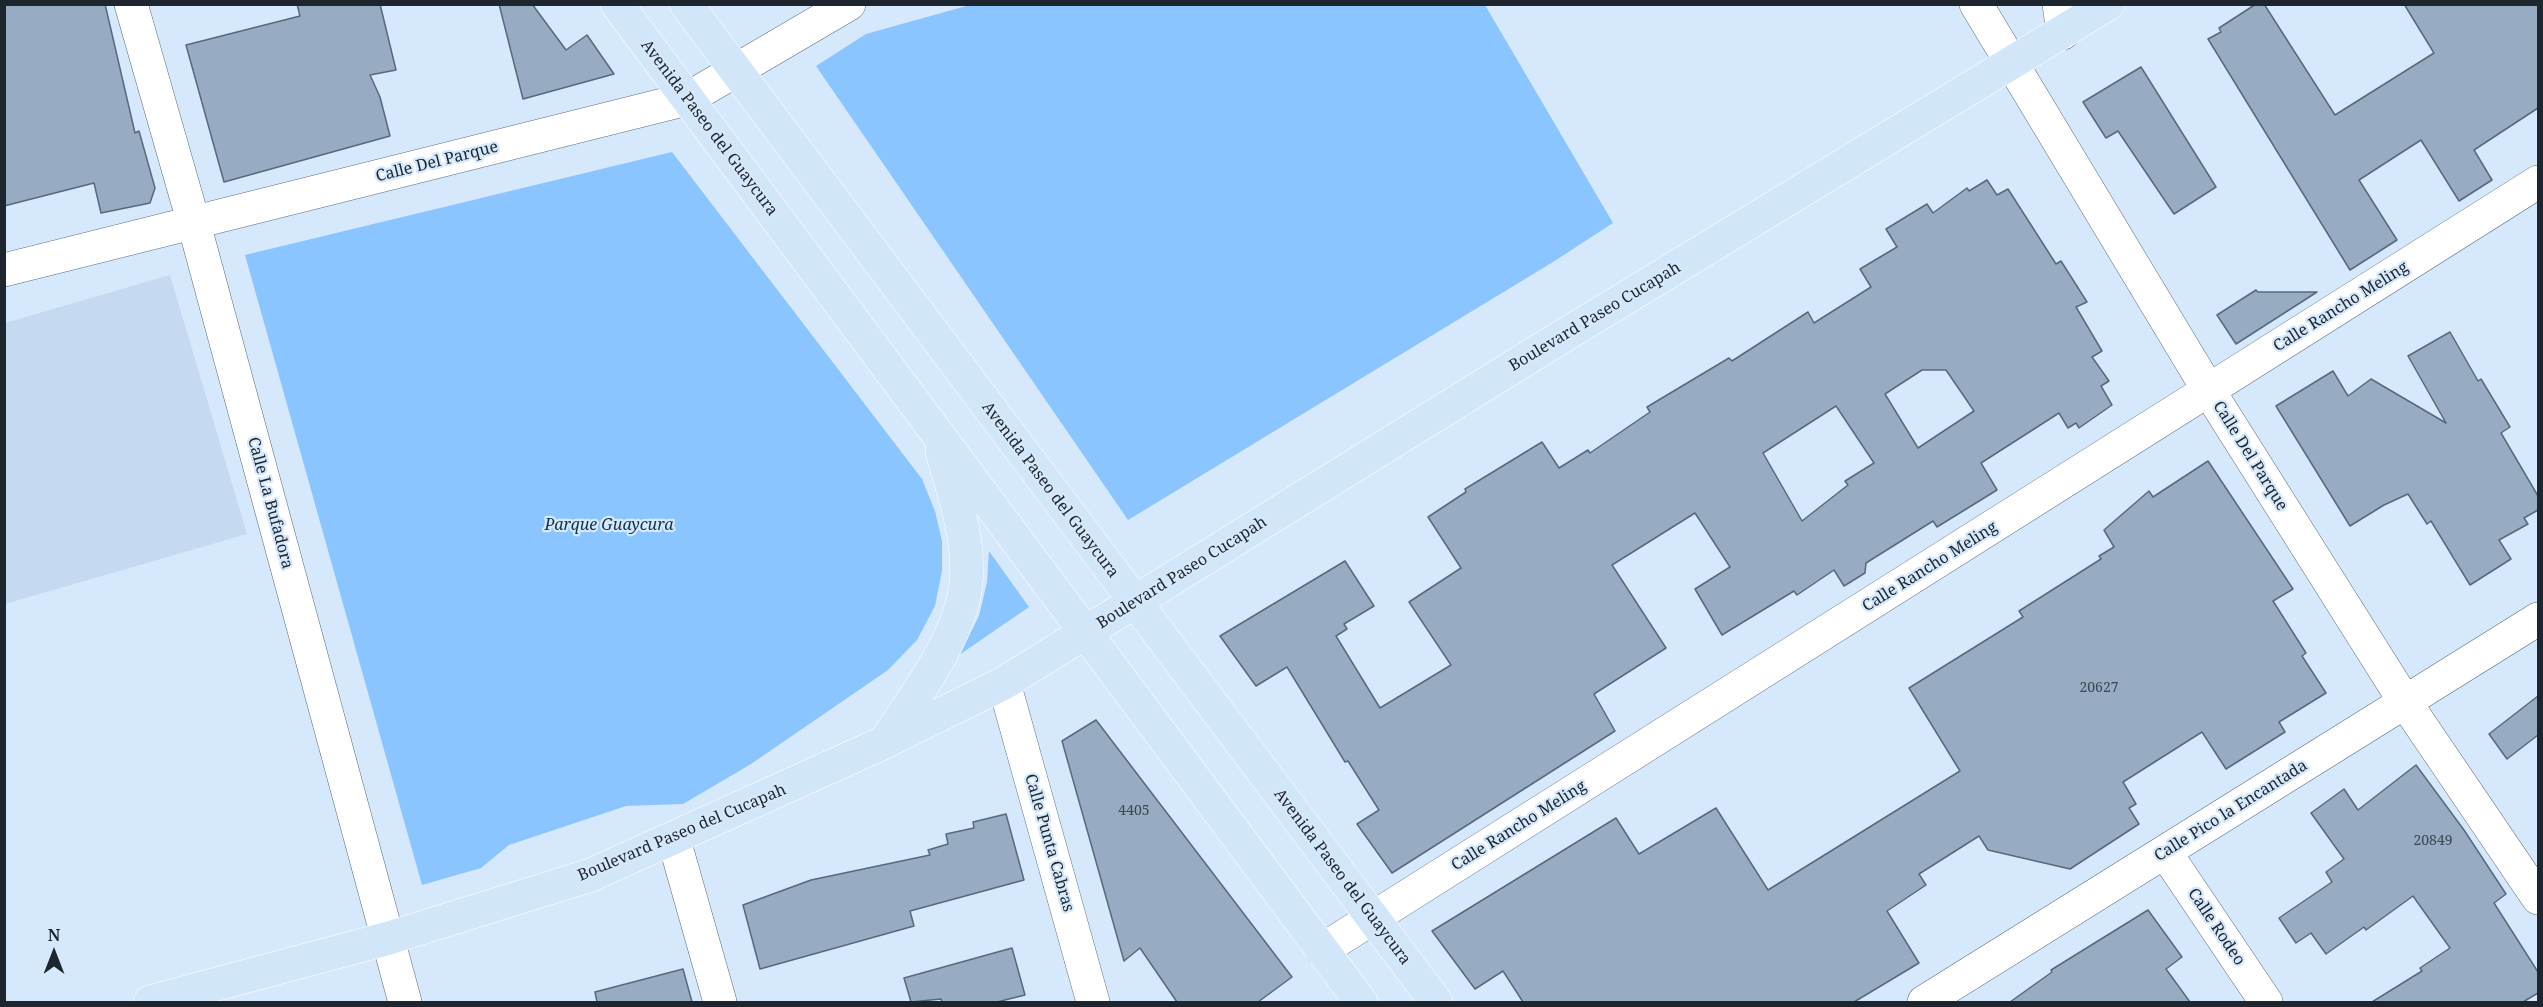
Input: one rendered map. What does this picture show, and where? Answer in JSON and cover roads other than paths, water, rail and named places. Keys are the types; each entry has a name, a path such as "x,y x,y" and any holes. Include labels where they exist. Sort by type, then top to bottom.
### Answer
{"main road":[{"name":"Avenida Paseo del Guaycura","path":"617,4 1360,1002"},
{"name":"Avenida Paseo del Guaycura","path":"686,4 734,72 1436,1002"},
{"name":"Boulevard Paseo Cucapah","path":"1086,633 1550,344 2014,63 2061,19 2108,4"},
{"path":"885,742 952,629 966,583 965,544 958,508 936,433"},
{"name":"Boulevard Paseo del Cucapah","path":"150,1002 388,938 591,875 674,840 885,742 1004,683 1086,633"}],"street":[{"name":"Calle La Bufadora","path":"131,4 194,224 405,1002"},
{"name":"Calle Del Parque","path":"4,270 687,99 849,4"},
{"name":"Calle Del Parque","path":"1976,4 2014,63 2209,391 2405,702 2538,898"},
{"name":"Calle Rancho Meling","path":"1322,950 2538,182"},
{"name":"Calle Pico la Encantada","path":"1924,1002 2538,619"},
{"name":"Calle Punta Cabras","path":"1004,683 1093,1002"},
{"path":"674,840 720,1002"},
{"name":"Calle Rodeo","path":"2165,852 2266,1002"}],"park label":[{"name":"Parque Guaycura","path":"609,525"}]}
